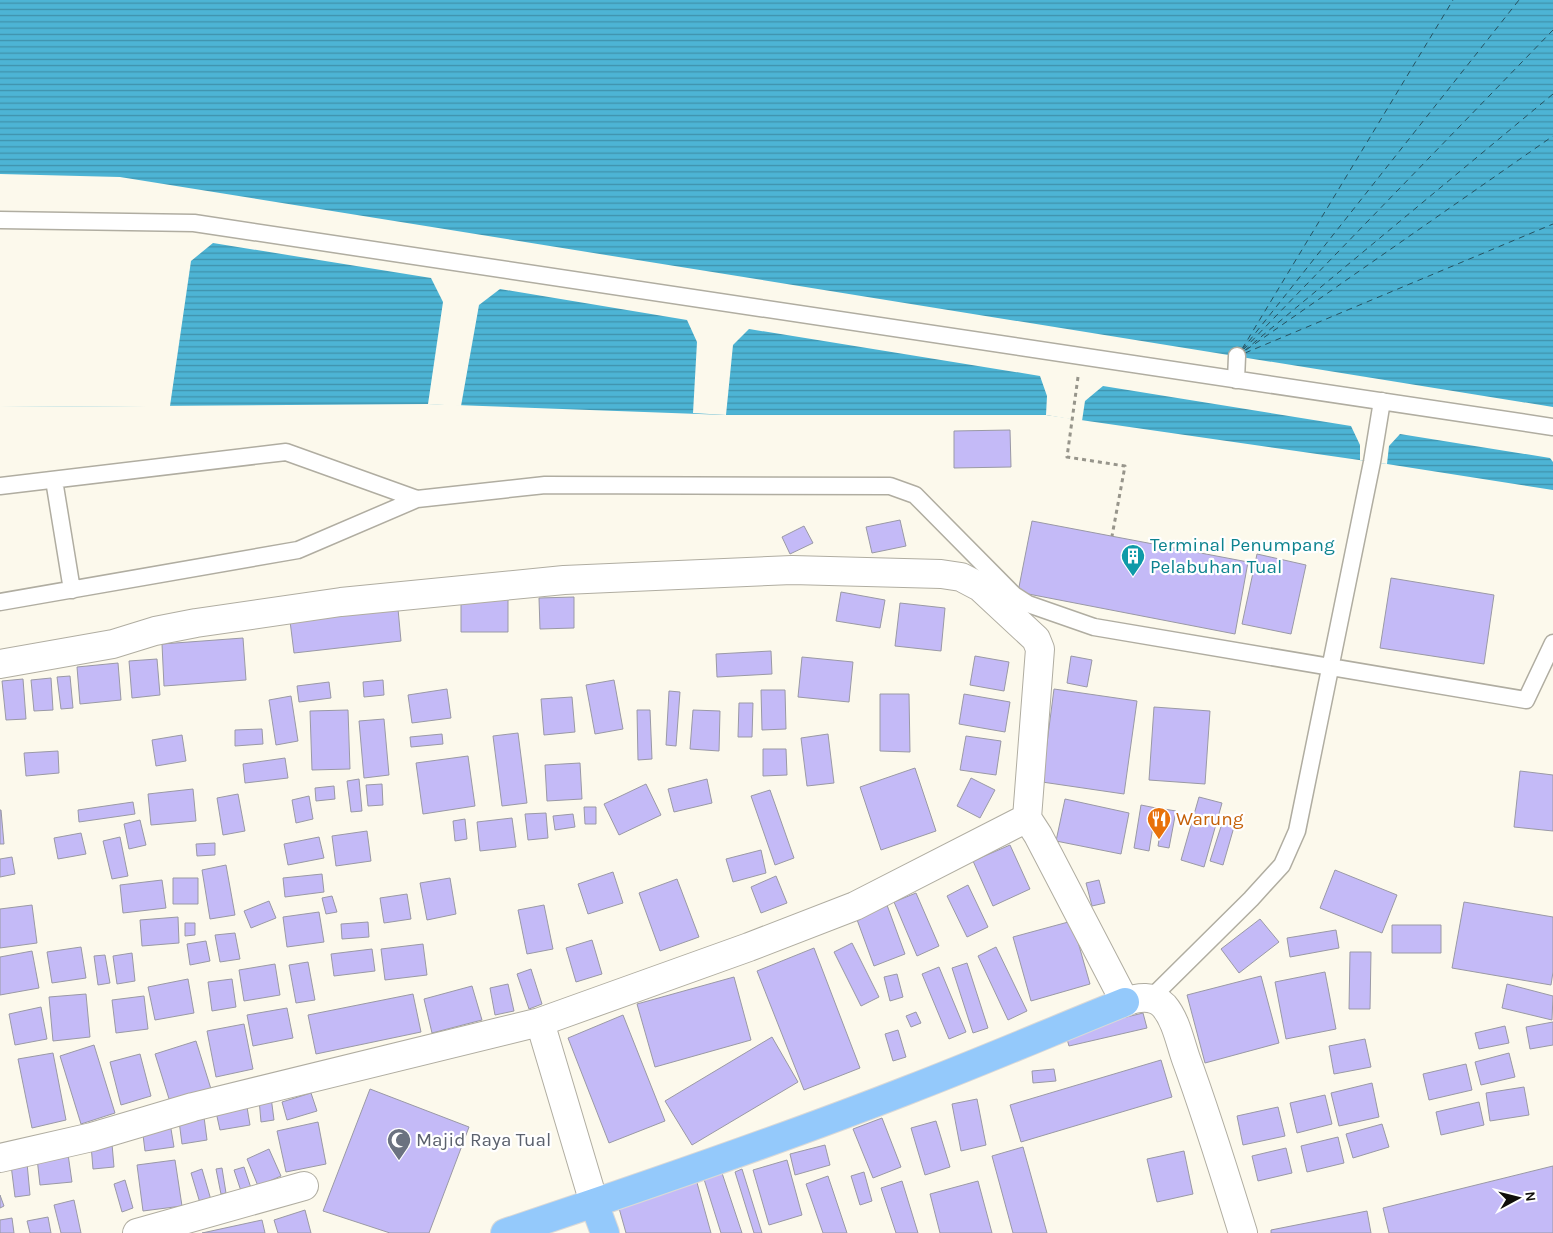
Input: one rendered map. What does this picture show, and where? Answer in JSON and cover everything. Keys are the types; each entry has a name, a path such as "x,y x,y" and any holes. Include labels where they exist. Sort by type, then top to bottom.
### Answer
{"highway":[{"path":"505,1233 753,1148 901,1093 1138,1000"},
{"path":"594,1203 605,1233"}],"street":[{"path":"0,664 113,644 155,631 205,622 341,602 554,581 792,570 941,574 960,577 980,587 1036,639 1040,649 1027,818 1138,1000 1158,1000 1165,1006 1173,1021 1243,1233"},
{"path":"0,1158 92,1137 193,1107 540,1022 749,947 855,906 1027,818"},
{"path":"540,1022 594,1203"},
{"path":"138,1233 304,1186"}],"lane":[{"path":"0,220 194,223 1553,427"},
{"path":"1236,380 1237,356"},
{"path":"1138,1000 1251,900 1282,865 1297,831 1372,462 1382,402"},
{"path":"0,486 286,452 417,499"},
{"path":"54,480 72,590"},
{"path":"0,602 298,550 417,499 545,485 890,486 915,495 1014,595 1028,604 1094,626 1526,700 1553,642"}],"path":[{"path":"1081,356 1067,457 1124,466 1112,536"}],"water":[{"path":"0,0 1553,0 1553,490 1046,415 726,415 428,404 0,407"}],"pier":[{"path":"0,174 120,177 1553,407 1553,462 1550,458 1400,434 1389,446 1387,464 1360,460 1360,445 1351,426 1103,386 1085,401 1082,421 1046,415 1047,396 1040,376 749,329 733,345 726,415 693,413 697,342 687,320 500,289 479,305 461,406 428,404 443,302 431,278 213,243 191,261 170,406 0,407"}],"building":[{"path":"1010,430 1011,467 954,468 954,431"},
{"path":"900,520 906,546 872,553 866,527"},
{"name":"Terminal Penumpang Pelabuhan Tual","path":"1032,521 1248,562 1235,634 1018,592"},
{"path":"804,526 813,543 790,554 782,537"},
{"path":"1257,554 1306,565 1291,634 1242,624"},
{"path":"1391,578 1494,595 1484,664 1380,648"},
{"path":"841,592 885,600 880,628 836,621"},
{"path":"574,597 574,628 540,629 539,598"},
{"path":"461,599 508,599 508,632 461,632"},
{"path":"900,603 945,608 941,651 895,646"},
{"path":"398,609 401,641 294,653 290,621"},
{"path":"243,638 246,680 164,686 162,644"},
{"path":"771,651 772,674 717,677 716,654"},
{"path":"975,656 1009,662 1004,691 970,685"},
{"path":"1071,656 1092,660 1087,687 1067,683"},
{"path":"802,657 853,662 849,702 798,697"},
{"path":"157,659 160,695 132,698 129,661"},
{"path":"118,663 121,700 80,704 77,667"},
{"path":"70,676 73,708 61,709 57,677"},
{"path":"51,678 53,710 34,711 31,680"},
{"path":"23,679 26,719 6,720 2,681"},
{"path":"383,680 384,695 364,697 363,682"},
{"path":"614,680 623,729 595,734 586,685"},
{"path":"329,682 331,698 299,702 297,686"},
{"path":"447,689 451,718 412,723 408,695"},
{"path":"1054,689 1137,701 1124,794 1042,782"},
{"path":"761,690 785,690 786,729 762,730"},
{"path":"669,691 680,692 676,746 666,745"},
{"path":"880,694 909,694 910,752 880,751"},
{"path":"964,694 1010,702 1005,732 959,724"},
{"path":"291,696 298,741 276,745 269,700"},
{"path":"572,697 575,732 544,735 541,699"},
{"path":"739,703 753,703 752,737 738,737"},
{"path":"1154,707 1210,711 1205,784 1149,780"},
{"path":"348,710 350,769 312,770 310,711"},
{"path":"637,710 650,710 652,759 638,760"},
{"path":"693,710 720,711 719,751 690,749"},
{"path":"384,719 389,775 364,778 359,721"},
{"path":"262,729 263,744 235,746 235,730"},
{"path":"518,733 527,803 502,806 493,736"},
{"path":"442,734 443,744 411,747 410,737"},
{"path":"828,734 834,783 807,786 801,738"},
{"path":"182,735 186,761 156,766 152,740"},
{"path":"966,736 1001,741 996,775 960,770"},
{"path":"763,749 786,749 787,775 763,776"},
{"path":"58,751 59,773 26,776 24,753"},
{"path":"468,756 475,806 423,814 416,763"},
{"path":"285,758 288,778 245,783 243,764"},
{"path":"580,763 582,799 547,801 545,765"},
{"path":"915,768 936,831 881,850 860,787"},
{"path":"1520,771 1553,775 1553,831 1514,827"},
{"path":"971,778 995,790 980,818 957,806"},
{"path":"359,779 362,811 351,812 347,781"},
{"path":"707,779 712,803 674,812 668,789"},
{"path":"382,784 383,805 368,806 366,785"},
{"path":"646,784 661,815 619,835 604,804"},
{"path":"334,786 335,799 316,801 315,788"},
{"path":"193,789 196,821 151,825 148,794"},
{"path":"770,790 794,858 775,865 751,796"},
{"path":"238,794 245,831 223,835 217,798"},
{"path":"309,796 313,819 296,823 292,800"},
{"path":"1199,797 1222,803 1204,867 1181,860"},
{"path":"1065,799 1129,813 1121,854 1056,841"},
{"path":"133,802 135,814 79,822 78,810"},
{"path":"1141,805 1156,808 1149,851 1134,848"},
{"path":"584,807 596,807 596,824 585,824"},
{"path":"1164,809 1176,811 1169,848 1158,846"},
{"path":"1,810 4,844 0,844"},
{"path":"546,813 548,838 528,840 525,814"},
{"path":"573,814 575,827 555,830 553,816"},
{"path":"1224,817 1236,820 1223,865 1210,861"},
{"path":"512,818 516,847 480,851 477,822"},
{"path":"465,819 467,839 455,841 453,821"},
{"path":"140,820 146,845 129,849 124,824"},
{"path":"367,831 371,861 336,866 332,836"},
{"path":"81,833 86,854 58,859 54,838"},
{"path":"120,837 128,876 112,879 103,841"},
{"path":"319,837 324,858 288,865 284,844"},
{"path":"215,843 215,855 197,856 196,844"},
{"path":"1010,845 1030,889 993,906 973,861"},
{"path":"761,850 766,873 733,882 726,859"},
{"path":"12,857 15,874 0,877 0,859"},
{"path":"226,865 235,915 210,919 202,870"},
{"path":"1335,870 1397,895 1382,933 1320,908"},
{"path":"613,872 623,903 588,914 578,884"},
{"path":"322,874 324,892 285,897 283,878"},
{"path":"776,876 787,903 761,913 751,887"},
{"path":"173,878 198,878 198,904 173,904"},
{"path":"450,878 456,914 427,920 420,883"},
{"path":"677,879 699,937 660,951 639,893"},
{"path":"162,880 166,908 123,913 120,885"},
{"path":"1099,880 1105,903 1092,906 1086,883"},
{"path":"968,885 988,927 967,937 947,896"},
{"path":"916,893 939,946 917,956 894,902"},
{"path":"407,894 411,919 384,923 380,898"},
{"path":"332,896 337,912 326,914 322,898"},
{"path":"269,901 276,918 251,928 244,911"},
{"path":"1464,902 1553,917 1553,972 1551,985 1452,968"},
{"path":"32,905 37,943 0,948 0,909"},
{"path":"544,905 553,949 527,954 518,910"},
{"path":"887,905 905,954 874,966 856,917"},
{"path":"319,912 324,942 287,947 283,917"},
{"path":"178,917 179,943 142,946 140,920"},
{"path":"1260,919 1279,942 1239,973 1221,949"},
{"path":"1072,921 1090,984 1031,1001 1013,937"},
{"path":"368,922 369,937 342,939 341,924"},
{"path":"185,923 195,923 195,935 185,936"},
{"path":"1392,925 1441,925 1441,953 1392,953"},
{"path":"1336,930 1339,948 1290,957 1287,938"},
{"path":"235,933 240,959 220,962 215,935"},
{"path":"592,940 602,974 576,982 566,948"},
{"path":"206,941 210,961 190,965 187,944"},
{"path":"852,943 879,997 861,1006 834,952"},
{"path":"423,944 427,975 385,980 381,949"},
{"path":"81,947 86,978 52,983 47,952"},
{"path":"996,947 1027,1011 1008,1020 978,956"},
{"path":"814,948 860,1068 804,1090 757,971"},
{"path":"372,949 375,971 334,976 331,954"},
{"path":"32,951 39,988 0,995 0,957"},
{"path":"1350,952 1371,952 1370,1009 1349,1009"},
{"path":"132,953 135,981 117,984 113,956"},
{"path":"105,955 110,983 98,985 94,956"},
{"path":"308,962 315,1000 296,1003 289,965"},
{"path":"967,963 988,1028 973,1033 952,968"},
{"path":"275,964 280,995 244,1001 239,970"},
{"path":"939,967 966,1032 949,1039 922,974"},
{"path":"531,969 542,1004 529,1009 517,974"},
{"path":"1325,972 1336,1029 1286,1039 1275,982"},
{"path":"897,974 903,997 890,1001 884,977"},
{"path":"1261,976 1279,1043 1205,1063 1187,995"},
{"path":"734,977 751,1040 655,1067 637,1004"},
{"path":"188,979 194,1013 155,1020 148,987"},
{"path":"232,979 236,1007 212,1011 208,982"},
{"path":"508,984 514,1011 495,1015 490,988"},
{"path":"1507,984 1553,996 1552,1020 1502,1008"},
{"path":"472,986 482,1020 432,1033 424,999"},
{"path":"86,994 90,1037 53,1041 49,997"},
{"path":"413,994 421,1032 316,1054 308,1015"},
{"path":"144,996 148,1029 116,1033 112,1000"},
{"path":"41,1007 47,1039 15,1045 9,1014"},
{"path":"287,1008 293,1038 253,1046 247,1015"},
{"path":"916,1012 921,1023 911,1027 906,1016"},
{"path":"1143,1013 1147,1028 1069,1046 1065,1032"},
{"path":"623,1015 665,1121 609,1143 568,1038"},
{"path":"1553,1022 1553,1045 1530,1049 1526,1027"},
{"path":"244,1024 253,1069 216,1077 207,1031"},
{"path":"1505,1026 1509,1043 1479,1049 1475,1033"},
{"path":"898,1030 906,1057 893,1061 885,1034"},
{"path":"772,1037 798,1082 692,1145 665,1101"},
{"path":"1365,1039 1371,1067 1334,1074 1329,1046"},
{"path":"196,1041 211,1089 170,1102 155,1054"},
{"path":"94,1045 115,1113 81,1124 60,1056"},
{"path":"53,1053 66,1120 32,1128 18,1059"},
{"path":"1509,1053 1515,1077 1481,1085 1475,1062"},
{"path":"140,1054 151,1096 121,1105 110,1062"},
{"path":"1161,1060 1172,1097 1021,1142 1010,1105"},
{"path":"1466,1064 1472,1090 1429,1100 1423,1074"},
{"path":"1054,1069 1056,1081 1033,1083 1032,1071"},
{"path":"1372,1083 1379,1117 1339,1126 1331,1093"},
{"path":"1524,1087 1529,1115 1490,1121 1486,1093"},
{"name":"Majid Raya Tual","path":"370,1089 469,1127 429,1233 390,1233 323,1211"},
{"path":"311,1093 317,1111 287,1120 282,1102"},
{"path":"1325,1095 1332,1124 1297,1133 1290,1103"},
{"path":"271,1097 274,1120 261,1122 259,1099"},
{"path":"977,1099 986,1145 961,1151 952,1104"},
{"path":"1479,1102 1484,1125 1441,1135 1436,1112"},
{"path":"247,1107 250,1125 220,1130 216,1112"},
{"path":"1278,1107 1285,1136 1243,1145 1237,1116"},
{"path":"204,1117 207,1140 182,1144 179,1121"},
{"path":"882,1118 901,1167 873,1178 853,1129"},
{"path":"936,1121 950,1167 925,1175 911,1128"},
{"path":"318,1122 326,1164 286,1172 277,1131"},
{"path":"170,1123 174,1147 145,1151 142,1127"},
{"path":"1382,1124 1389,1147 1353,1158 1346,1134"},
{"path":"1338,1137 1344,1163 1307,1172 1301,1146"},
{"path":"112,1144 114,1167 93,1169 91,1145"},
{"path":"825,1145 830,1165 795,1175 790,1154"},
{"path":"1023,1147 1047,1233 1013,1233 992,1156"},
{"path":"1286,1148 1292,1173 1258,1181 1252,1156"},
{"path":"269,1149 281,1176 258,1186 247,1159"},
{"path":"1184,1151 1193,1194 1157,1202 1147,1159"},
{"path":"68,1154 72,1182 40,1185 37,1158"},
{"path":"175,1160 182,1206 143,1211 137,1165"},
{"path":"787,1160 802,1215 769,1225 753,1170"},
{"path":"27,1163 30,1195 15,1197 11,1165"},
{"path":"1553,1166 1553,1233 1389,1233 1383,1208"},
{"path":"244,1167 253,1194 243,1197 234,1170"},
{"path":"222,1168 226,1193 221,1194 216,1169"},
{"path":"202,1169 211,1200 200,1203 191,1173"},
{"path":"742,1169 762,1233 754,1233 735,1172"},
{"path":"721,1170 742,1233 721,1233 703,1176"},
{"path":"864,1172 872,1201 860,1205 851,1176"},
{"path":"828,1176 847,1233 823,1233 806,1184"},
{"path":"696,1179 711,1233 626,1233 617,1201"},
{"path":"125,1180 133,1208 122,1212 114,1184"},
{"path":"902,1181 918,1233 896,1233 881,1188"},
{"path":"978,1181 992,1233 940,1233 930,1194"},
{"path":"0,1195 4,1206 0,1208"},
{"path":"74,1200 81,1233 61,1233 54,1205"},
{"path":"305,1210 311,1233 278,1233 274,1220"},
{"path":"1367,1211 1371,1233 1271,1233 1271,1230"},
{"path":"48,1217 51,1233 30,1233 27,1221"},
{"path":"12,1218 14,1233 0,1233 0,1220"},
{"path":"262,1220 265,1233 202,1233"}],"ferry route":[{"path":"1242,349 1453,0"},
{"path":"1242,350 1519,0"},
{"path":"1243,350 1553,30"},
{"path":"1244,351 1553,94"},
{"path":"1246,350 1553,136"},
{"path":"1245,353 1553,224"}],"place":[{"name":"Terminal Penumpang Pelabuhan Tual","path":"1133,577"},
{"name":"Warung","path":"1159,840"},
{"name":"Majid Raya Tual","path":"399,1161"}]}
